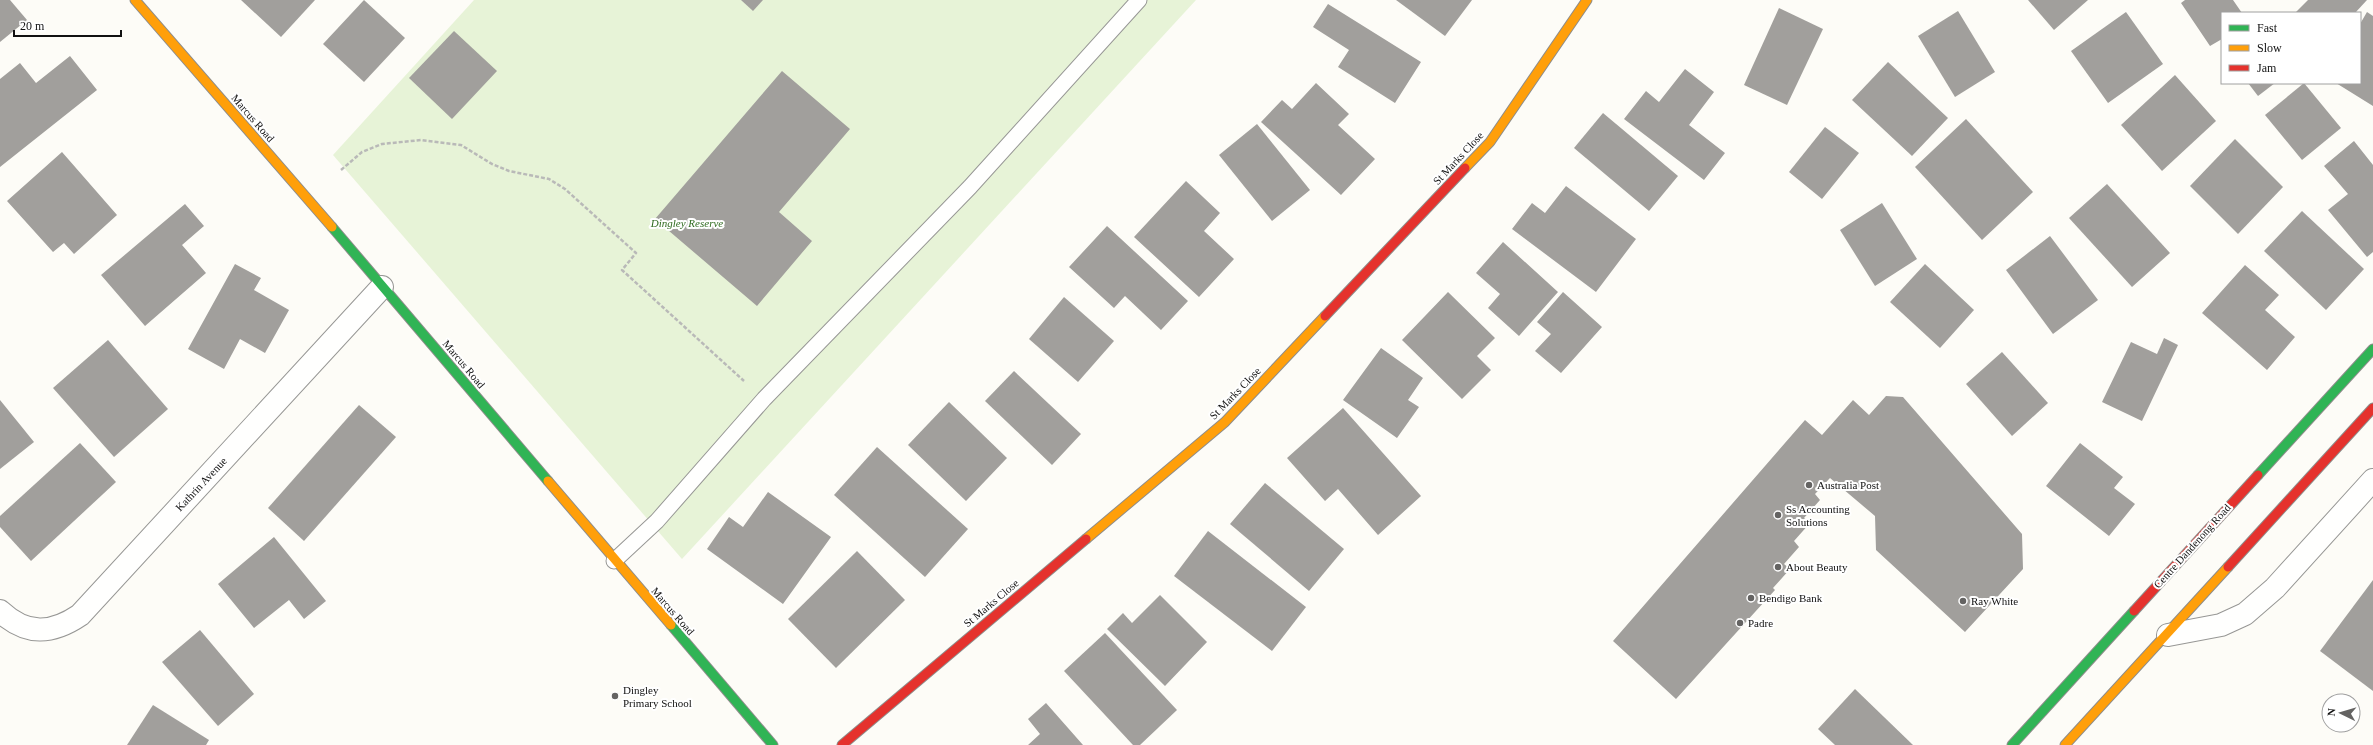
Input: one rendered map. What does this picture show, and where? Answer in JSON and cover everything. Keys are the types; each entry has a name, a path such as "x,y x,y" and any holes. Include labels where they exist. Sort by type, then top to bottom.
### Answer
{"main road":[{"name":"Marcus Road","path":"135,0 773,745"},
{"name":"St Marks Close","path":"842,745 1225,422 1490,142 1587,0"},
{"name":"Centre Dandenong Road","path":"2012,745 2373,349"},
{"path":"2065,745 2168,635 2373,408"}],"street":[{"name":"Kathrin Avenue","path":"0,611 17,625 32,629 46,630 64,626 80,615 382,287"},
{"path":"2168,635 2221,625 2245,614 2275,588 2373,480"}],"lane":[{"path":"614,561 657,521 764,399 970,187 1139,0"}],"path":[{"path":"341,170 362,152 382,144 421,140 461,145 492,164 509,171 549,180 565,189 636,253 622,270 764,399"}],"green space":[{"name":"Dingley Reserve","path":"474,0 1196,0 682,559 333,155"}],"building":[{"path":"0,0 10,0 27,20 0,42"},
{"path":"241,0 315,0 281,37"},
{"path":"364,0 405,38 364,82 323,44"},
{"path":"741,0 763,0 753,11"},
{"path":"1396,0 1472,0 1445,36"},
{"path":"2028,0 2088,0 2054,30"},
{"path":"2185,0 2233,0 2241,12 2221,12 2221,40 2210,46 2181,3"},
{"path":"2308,0 2367,0 2356,12 2296,12"},
{"path":"1328,4 1421,62 1395,103 1338,67 1349,50 1313,27"},
{"path":"1779,8 1823,29 1787,105 1744,85"},
{"path":"1958,11 1995,72 1955,97 1918,36"},
{"path":"2126,12 2163,64 2108,103 2071,51"},
{"path":"2367,12 2373,16 2373,106 2338,84 2361,84 2361,22"},
{"path":"454,31 497,71 452,119 409,78"},
{"path":"70,56 97,90 0,167 0,79 20,63 36,83"},
{"path":"1888,62 1948,118 1912,156 1852,100"},
{"path":"1685,69 1714,92 1689,125 1725,153 1704,180 1624,119 1646,91 1659,102"},
{"path":"782,71 850,129 779,212 812,241 757,306 655,219"},
{"path":"2175,75 2216,121 2162,171 2121,125"},
{"path":"1316,83 1349,114 1338,125 1375,159 1341,195 1261,122 1282,100 1292,109"},
{"path":"2249,84 2274,84 2258,96"},
{"path":"2303,84 2305,84 2341,128 2302,160 2265,115"},
{"path":"1603,113 1678,176 1649,211 1574,148"},
{"path":"1966,119 2033,192 1982,240 1915,167"},
{"path":"1257,124 1310,190 1272,221 1219,155"},
{"path":"1825,127 1859,153 1822,199 1789,172"},
{"path":"2235,139 2283,187 2238,234 2190,186"},
{"path":"2354,141 2373,165 2373,252 2367,257 2328,210 2348,194 2324,166"},
{"path":"62,152 117,215 74,254 64,243 53,252 7,201"},
{"path":"1186,181 1220,213 1204,231 1234,259 1199,297 1134,237"},
{"path":"2107,184 2170,253 2132,287 2069,218"},
{"path":"1566,186 1636,239 1596,292 1512,229 1532,203 1545,213"},
{"path":"1882,203 1917,259 1875,286 1840,230"},
{"path":"185,204 204,226 182,245 206,273 145,326 101,275"},
{"path":"2302,211 2364,269 2326,310 2264,251"},
{"path":"1107,226 1188,301 1161,330 1125,296 1114,308 1069,267"},
{"path":"2050,236 2098,300 2053,334 2006,270"},
{"path":"1503,242 1558,292 1519,336 1488,308 1500,294 1476,273"},
{"path":"235,264 261,278 254,290 289,310 265,353 240,339 224,369 188,349"},
{"path":"1925,264 1974,310 1940,348 1890,302"},
{"path":"2245,265 2279,295 2265,310 2295,337 2267,370 2202,313"},
{"path":"1448,292 1495,338 1477,356 1491,370 1462,399 1402,340"},
{"path":"1563,292 1602,327 1561,373 1535,351 1551,334 1537,322"},
{"path":"1064,297 1114,341 1078,382 1029,339"},
{"path":"2164,338 2178,345 2142,421 2102,402 2131,342 2157,354"},
{"path":"108,340 168,409 114,457 53,388"},
{"path":"1381,348 1423,378 1408,400 1419,407 1397,438 1343,400"},
{"path":"2002,352 2048,403 2012,436 1966,384"},
{"path":"1014,371 1081,434 1052,465 985,401"},
{"path":"1886,396 1903,397 2022,534 2023,569 1965,632 1876,550 1875,516 1830,478 1815,494 1820,500 1804,518 1810,523 1794,541 1799,547 1784,564 1790,569 1773,588 1775,590 1676,699 1613,641 1805,420 1822,435 1853,400 1869,415"},
{"path":"0,400 34,442 0,469"},
{"path":"949,402 1007,458 966,501 908,445"},
{"path":"359,405 396,437 304,541 268,508"},
{"path":"1343,408 1421,496 1378,535 1338,489 1325,501 1287,458"},
{"path":"80,443 116,482 31,561 0,527 0,516"},
{"path":"2080,443 2123,477 2114,488 2135,504 2109,536 2046,486"},
{"path":"877,447 968,529 925,577 834,495"},
{"path":"1265,483 1344,549 1309,591 1230,524"},
{"path":"768,492 831,537 783,604 707,549 729,517 743,527"},
{"path":"1208,531 1306,607 1272,651 1174,576"},
{"path":"274,537 326,601 304,619 289,600 254,628 218,584"},
{"path":"857,551 905,600 836,668 788,619"},
{"path":"2373,580 2373,691 2320,651"},
{"path":"1160,595 1207,642 1165,686 1107,629 1123,613 1132,623"},
{"path":"200,630 254,694 218,726 162,662"},
{"path":"1105,633 1177,710 1140,745 1133,745 1064,671"},
{"path":"1855,689 1913,745 1835,745 1818,729"},
{"path":"1046,703 1083,745 1028,745 1040,734 1028,719"},
{"path":"153,705 209,740 206,745 127,745"}],"traffic: fast":[{"path":"332,227 548,481"},
{"path":"2258,475 2373,349"},
{"path":"2012,745 2134,611"},
{"path":"671,625 773,745"}],"traffic: slow":[{"path":"135,0 332,227"},
{"path":"1465,168 1490,142 1587,0"},
{"path":"1086,539 1225,422 1325,316"},
{"path":"548,481 671,625"},
{"path":"2065,745 2228,567"}],"traffic: jam":[{"path":"1325,316 1465,168"},
{"path":"2228,567 2373,408"},
{"path":"2134,611 2258,475"},
{"path":"842,745 1086,539"}],"place":[{"name":"Australia Post","path":"1809,485"},
{"name":"Ss Accounting Solutions","path":"1778,515"},
{"name":"About Beauty","path":"1778,567"},
{"name":"Bendigo Bank","path":"1751,598"},
{"name":"Ray White","path":"1963,601"},
{"name":"Padre","path":"1740,623"},
{"name":"Dingley Primary School","path":"615,696"}]}
